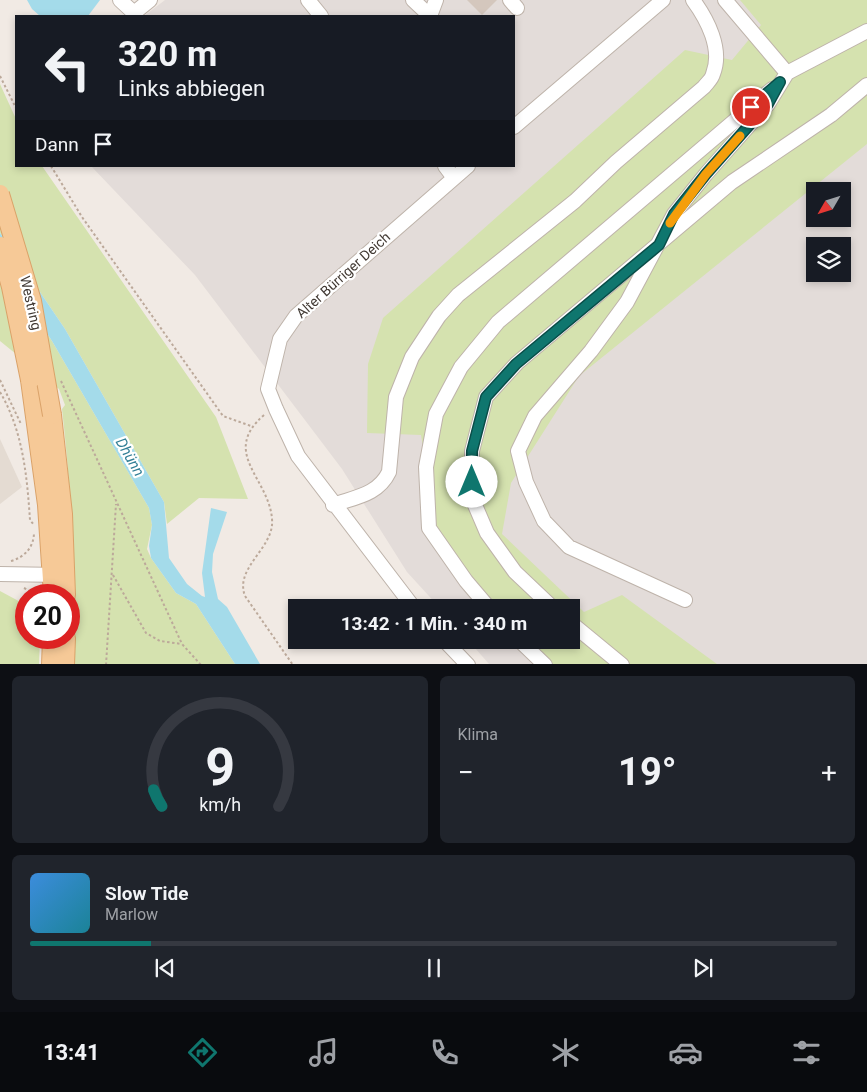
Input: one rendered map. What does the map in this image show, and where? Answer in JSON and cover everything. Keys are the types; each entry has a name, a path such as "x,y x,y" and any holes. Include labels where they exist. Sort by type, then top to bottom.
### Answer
{"main road":[{"name":"Westring","path":"0,194 32,301 52,415 61,478 59,575"},
{"path":"0,246 30,380 59,575 62,584"},
{"path":"56,584 59,575"},
{"path":"51,664 52,649"},
{"path":"65,664 66,649"}],"street":[{"path":"120,0 134,13 150,0"},
{"path":"308,0 320,15"},
{"path":"413,0 429,15"},
{"path":"430,15 436,0"},
{"path":"515,126 663,0"},
{"path":"333,506 374,491 384,482 389,472 396,397 412,357 439,316 458,295 575,201 616,162 704,87 714,74 715,54 712,34 703,13 694,0"},
{"path":"725,0 784,77"},
{"path":"481,599 466,581 429,528 426,467 436,414 461,367 498,322 784,77 867,31"},
{"path":"685,600 570,547 544,521 526,482 518,451 536,416 591,351 627,302 674,214 706,174 768,104 784,77"},
{"path":"544,599 515,572 487,533 472,498 472,451 486,397 516,364 732,182 831,115 867,85"},
{"path":"446,167 454,178"},
{"name":"Alter Bürriger Deich","path":"408,599 383,565 333,506 298,456 268,389 280,339 296,316 467,167"},
{"path":"1,574 59,575"},
{"path":"580,630 622,664"},
{"path":"453,649 468,664"},
{"path":"528,649 545,664"}],"path":[{"path":"0,76 15,106"},
{"path":"52,167 82,217 223,416 251,426"},
{"path":"63,384 182,644 201,664"},
{"path":"0,392 16,427 23,452 30,520 34,525 34,539 31,546 21,557 2,564 1,574"},
{"path":"266,414 251,426 246,440 247,454 269,504 273,520 270,532 244,578 242,587 246,596 293,664"},
{"path":"106,664 117,502"},
{"path":"113,575 146,633 160,641 182,644"}],"shaded area":[{"path":"165,0 867,0 867,664 489,664 476,649 580,649 580,599 432,599 407,572 342,469 195,275 92,167 515,167 515,15 145,15"},
{"path":"0,439 22,487 0,504"}],"green space":[{"path":"740,0 867,0 867,144 820,182 806,182 806,193 579,376 511,483 502,534 570,599 490,599 468,574 436,525 421,435 367,433 368,364 383,318 685,50 732,60 761,25"},
{"path":"0,84 15,117 15,167 43,167 216,417 248,499 199,498 167,524 164,502 65,329 0,233"},
{"path":"0,262 52,341 149,508 152,525 147,549 151,558 176,593 196,604 235,664 73,664 73,649 80,649 80,584 74,584 68,473 62,409 65,405 59,389 0,341"},
{"path":"0,591 15,599 15,649 40,649 39,664 0,664"},
{"path":"622,595 717,664 553,664 536,649 580,649 580,608 584,612"}],"water":[{"path":"27,0 100,0 89,15 39,15 32,9"},
{"name":"Dhünn","path":"0,233 65,329 164,502 169,558 187,584 205,597 202,573 211,508 227,512 213,554 212,572 218,599 227,607 260,664 235,664 196,604 176,593 151,558 149,546 152,525 149,508 52,341 0,262"}],"building":[{"path":"467,0 497,0 482,15"}],"slow traffic":[{"path":"670,223 674,214 706,174 740,136"}],"route":[{"path":"472,482 472,451 486,397 516,364 626,270 659,245 674,214 706,174 768,104 780,82 751,107"}]}
